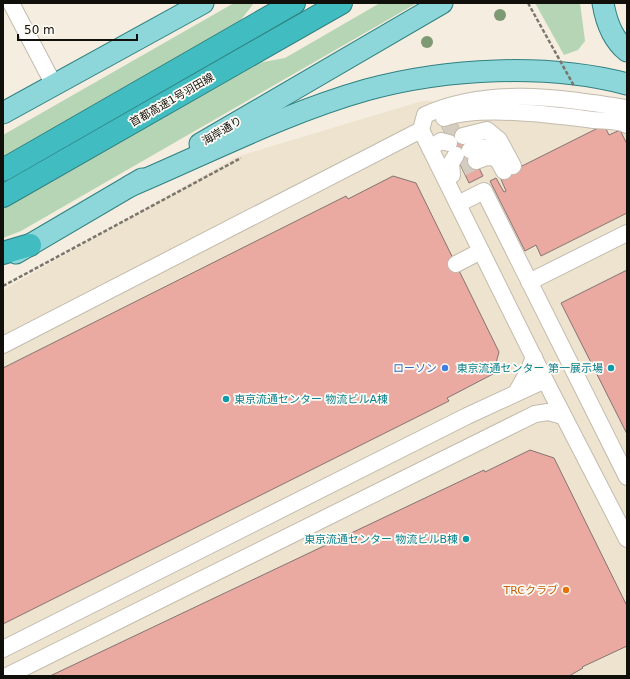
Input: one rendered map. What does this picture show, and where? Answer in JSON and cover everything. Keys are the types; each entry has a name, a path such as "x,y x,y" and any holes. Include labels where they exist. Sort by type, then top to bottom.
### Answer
{"highway":[{"path":"3,170 294,3"},
{"name":"首都高速1号羽田線","path":"3,196 341,3"},
{"path":"3,253 30,245"}],"main road":[{"path":"158,28 189,3"},
{"path":"3,113 203,3"},
{"name":"海岸通り","path":"3,261 442,3"},
{"path":"603,3 605,16 612,33 627,51"},
{"path":"130,186 285,119 366,90 408,81 454,74 532,72 574,74 627,84"}],"street":[{"path":"11,3 54,85"},
{"path":"3,345 438,120 454,114 481,112 548,114 626,120"},
{"path":"421,130 457,154 491,166 504,165"},
{"path":"457,154 487,130 499,140 504,165"},
{"path":"457,154 478,146 486,147 494,153 504,165"},
{"path":"457,154 458,204 563,416 627,539"},
{"path":"458,204 484,191 627,477"},
{"path":"529,282 627,233"},
{"path":"456,264 481,251"},
{"path":"516,393 528,372 534,357"},
{"path":"3,649 516,393 545,380"},
{"path":"7,676 535,414 548,412 563,416"}],"path":[{"path":"528,3 574,86"},
{"path":"3,286 242,158"}],"shaded area":[{"path":"531,100 627,111 627,676 3,676 3,290 236,157 422,101"}],"green space":[{"path":"234,3 254,3 240,21 3,157 3,135"},
{"path":"380,3 417,3 21,231 3,238 3,208 258,63 285,58"},
{"path":"535,3 580,3 585,41 578,50 564,55"}],"building":[{"path":"455,120 483,176 469,183 442,127"},
{"path":"604,125 609,135 620,130 627,144 627,213 541,256 536,245 525,251 490,181 496,178 504,192 506,191 500,177"},
{"name":"東京流通センター 物流ビルA棟","path":"393,176 416,183 499,352 493,374 447,398 449,401 3,624 3,368 346,196 348,199"},
{"name":"東京流通センター 第一展示場","path":"627,270 627,434 561,303"},
{"name":"東京流通センター 物流ビルB棟","path":"530,450 554,458 627,606 627,646 582,667 583,668 569,676 50,676 484,470 485,472"}],"tunnel":[{"path":"444,132 458,125"},
{"path":"462,168 476,161"}],"place":[{"name":"ローソン","path":"445,368"},
{"name":"東京流通センター 第一展示場","path":"611,368"},
{"name":"東京流通センター 物流ビルA棟","path":"226,399"},
{"name":"東京流通センター 物流ビルB棟","path":"466,539"},
{"name":"TRCクラブ","path":"566,590"}]}
